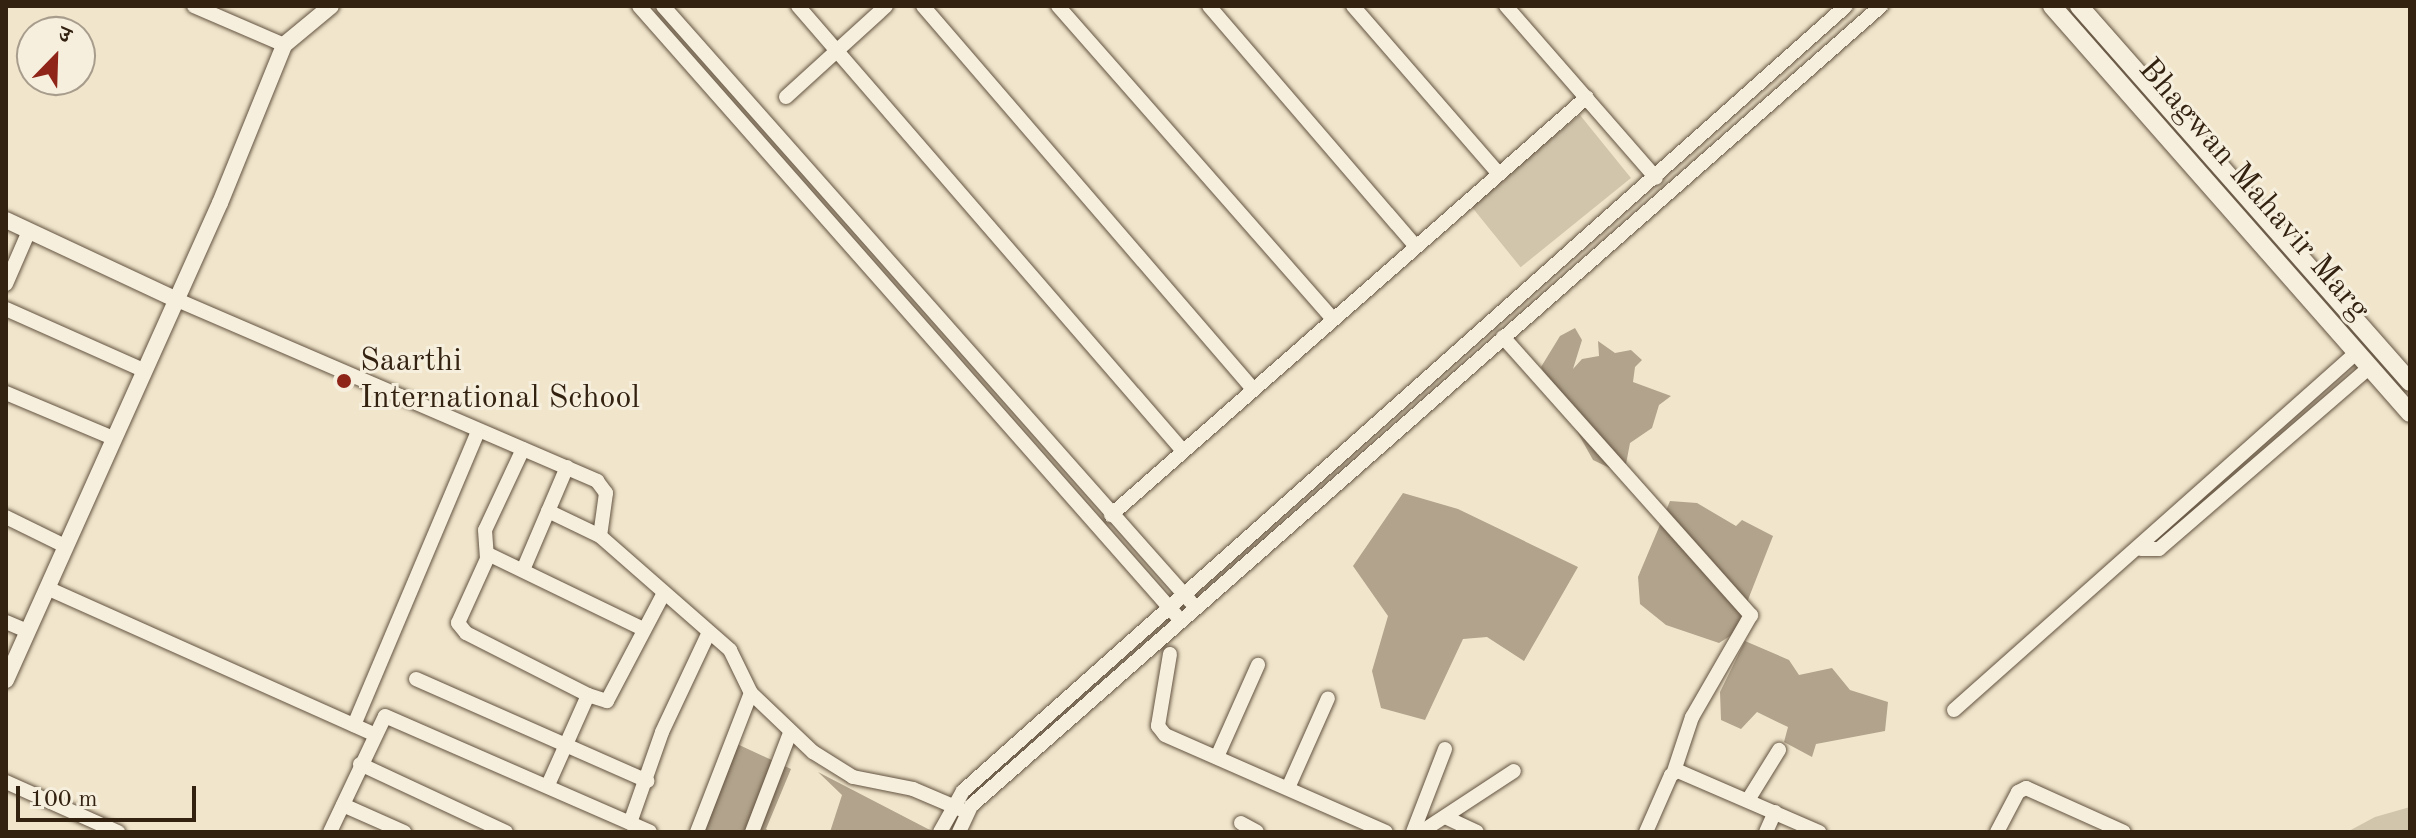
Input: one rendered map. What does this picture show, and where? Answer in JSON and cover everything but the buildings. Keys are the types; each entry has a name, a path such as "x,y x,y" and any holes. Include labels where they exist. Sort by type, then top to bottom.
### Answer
{"main road":[{"name":"Bhagwan Mahavir Marg","path":"2052,6 2410,413"},
{"name":"Bhagwan Mahavir Marg","path":"2079,6 2410,382"}],"street":[{"path":"194,6 284,45"},
{"path":"6,680 284,45 331,6"},
{"path":"639,6 1181,621"},
{"path":"798,6 1183,451"},
{"path":"786,97 886,6"},
{"path":"923,6 1253,389"},
{"path":"1058,6 1333,319"},
{"path":"1209,6 1414,244"},
{"path":"1353,6 1499,174"},
{"path":"1506,6 1656,178"},
{"path":"940,832 952,805 1183,595 1846,6"},
{"path":"959,832 967,812 1881,6"},
{"path":"673,9 1111,515 1197,607"},
{"path":"1111,515 1414,244 1587,97"},
{"path":"6,220 175,299 597,481 606,493 600,536"},
{"path":"6,284 29,231"},
{"path":"6,309 143,370"},
{"path":"1503,337 1751,615 1692,717 1674,771 1646,832"},
{"path":"1954,710 2141,549 2147,534 2356,353"},
{"path":"2141,549 2159,549 2369,368"},
{"path":"6,393 113,438"},
{"path":"354,725 478,431"},
{"path":"523,449 485,530 488,554 460,628 588,695 607,701 664,593"},
{"path":"523,570 567,467"},
{"path":"548,511 600,536 730,650 751,693 790,733 853,777 913,789 967,812"},
{"path":"6,517 65,546"},
{"path":"488,554 643,629"},
{"path":"47,588 374,734"},
{"path":"6,622 27,631"},
{"path":"630,823 662,732 709,632"},
{"path":"1170,654 1160,731 1386,832"},
{"path":"1217,757 1258,665"},
{"path":"416,679 647,781"},
{"path":"697,832 751,693"},
{"path":"548,785 588,695"},
{"path":"1288,788 1328,698"},
{"path":"333,831 381,719 390,716 650,832"},
{"path":"752,832 790,733"},
{"path":"1413,832 1445,749"},
{"path":"1748,800 1779,750"},
{"path":"360,764 506,832"},
{"path":"1421,832 1514,771"},
{"path":"1674,771 1748,800 1814,831"},
{"path":"6,782 118,832"},
{"path":"2003,830 2018,792 2026,788 2124,832"},
{"path":"343,805 404,832"},
{"path":"1766,832 1775,812"},
{"path":"1445,817 1477,832"},
{"path":"1241,823 1257,832"}],"shaded area":[{"path":"1580,115 1631,178 1521,267 1470,204"},
{"path":"1575,328 1582,340 1573,369 1582,359 1599,356 1598,341 1615,353 1631,350 1642,360 1635,367 1633,382 1671,396 1659,405 1652,428 1630,443 1626,464 1614,470 1593,460 1541,367 1560,336"},
{"path":"1403,493 1458,509 1578,567 1524,661 1487,637 1463,639 1425,720 1381,708 1372,671 1388,616 1353,566"},
{"path":"1670,501 1697,503 1736,526 1742,520 1773,536 1735,633 1719,643 1666,625 1640,604 1638,577"},
{"path":"1745,641 1789,660 1799,675 1832,668 1850,690 1888,702 1885,731 1816,744 1812,757 1784,742 1788,727 1757,712 1741,729 1721,720 1720,692"},
{"path":"737,744 791,769 766,829 770,832 702,832"},
{"path":"818,772 938,832 830,832 842,795"},
{"path":"2410,807 2410,832 2347,832 2375,817"}],"place":[{"name":"Saarthi International School","path":"344,381"}]}
